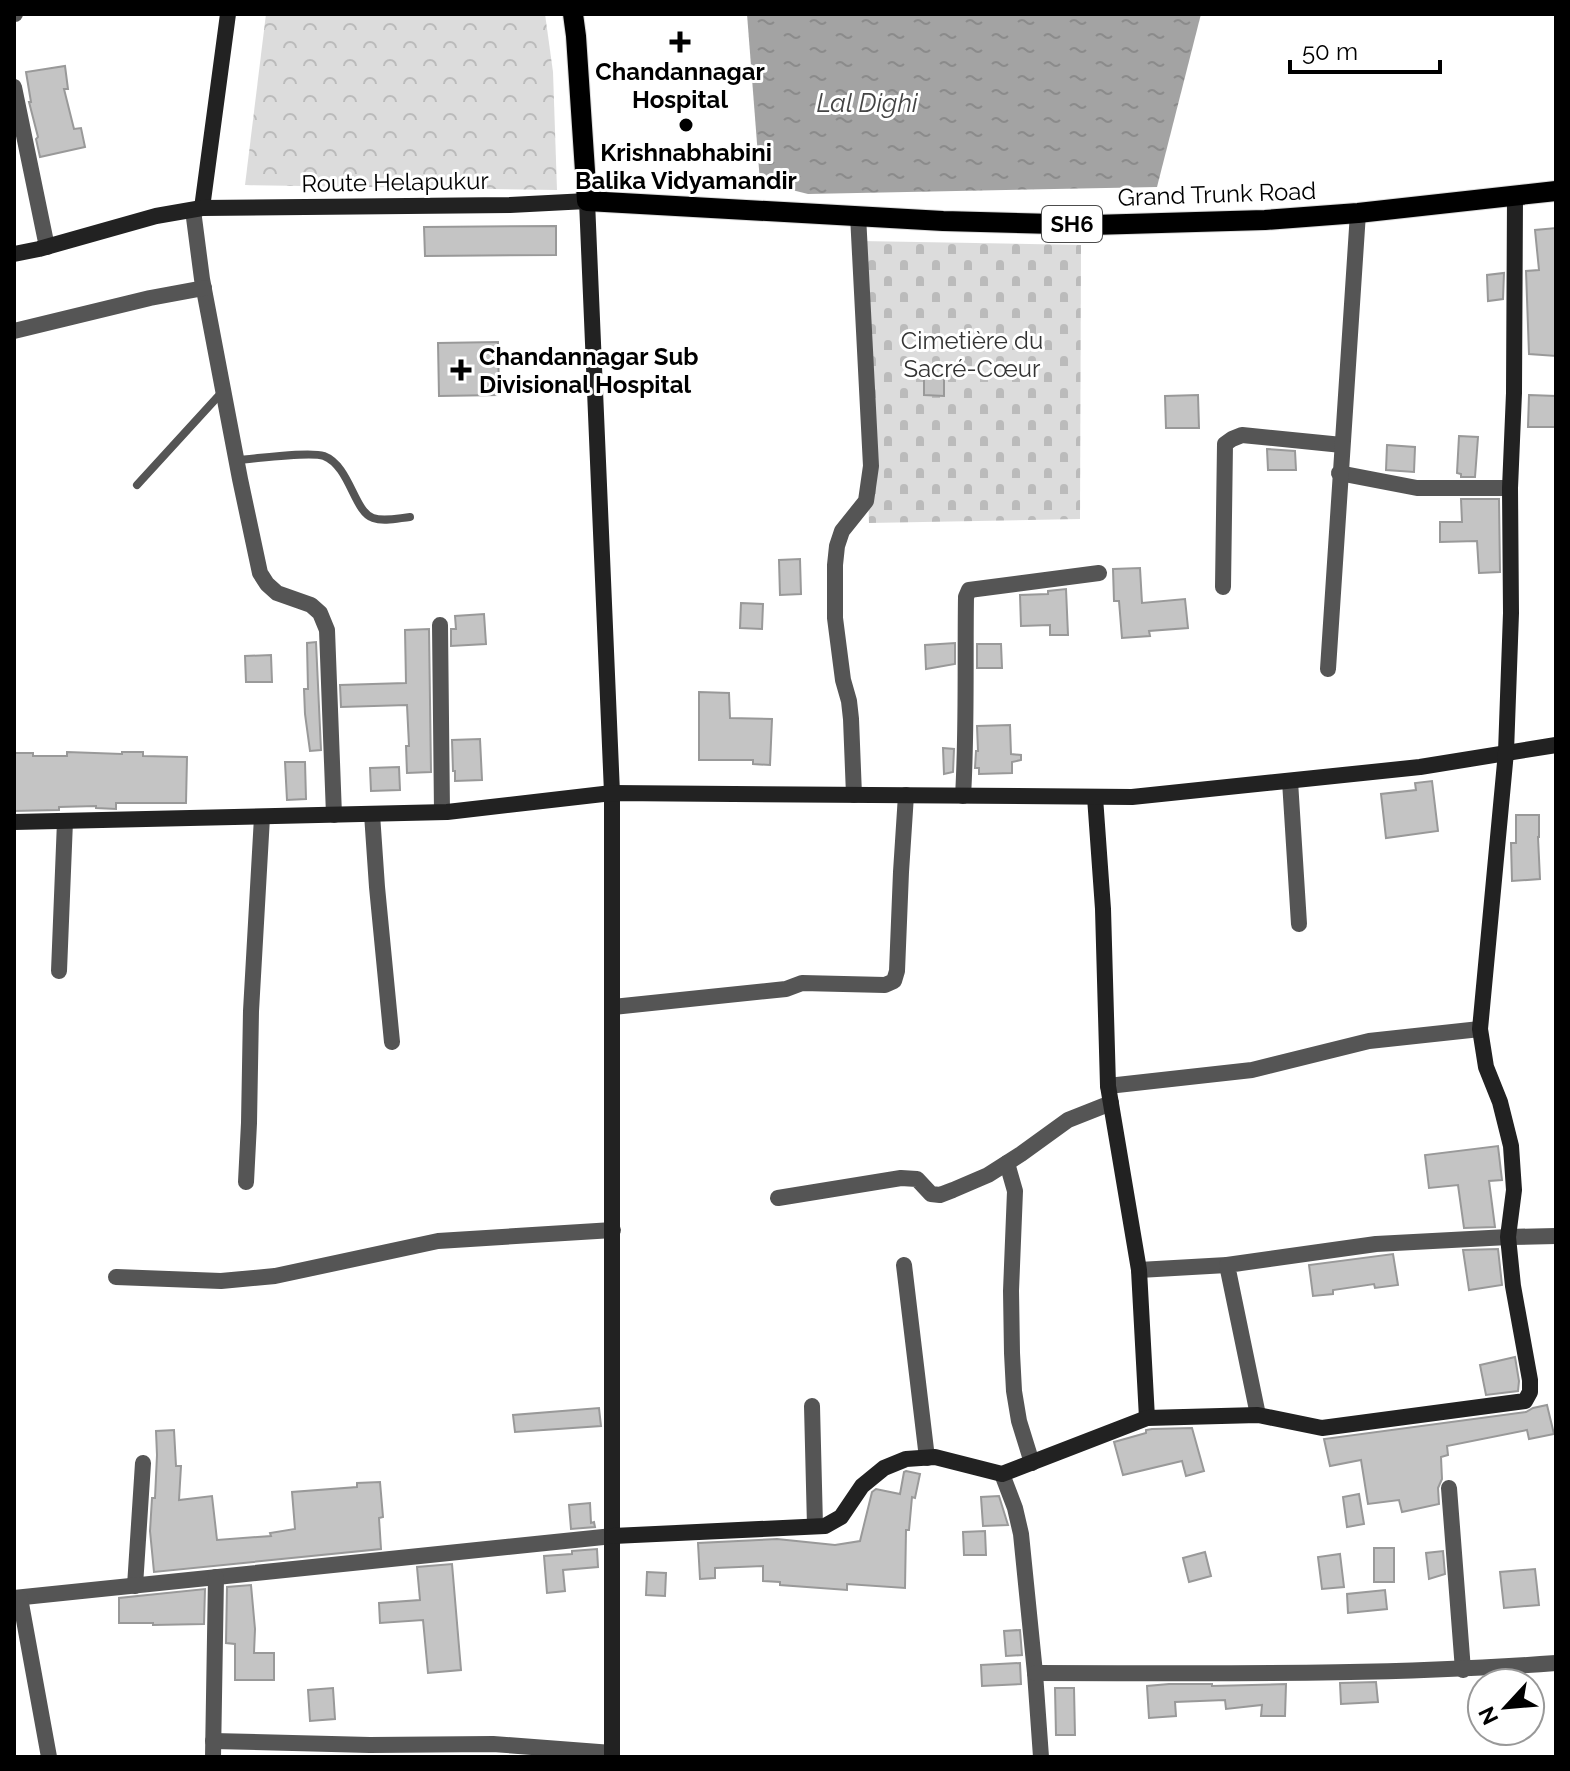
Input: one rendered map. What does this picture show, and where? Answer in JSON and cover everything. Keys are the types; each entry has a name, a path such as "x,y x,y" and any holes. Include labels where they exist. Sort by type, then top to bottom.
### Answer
{"main road":[{"path":"573,14 587,201"},
{"name":"Grand Trunk Road","path":"587,201 943,221 1092,225 1265,220 1556,191"}],"street":[{"path":"228,14 198,209 204,288 260,573 277,593 311,605 320,613 327,630 334,815"},
{"path":"14,87 47,247"},
{"path":"49,1757 17,1598 613,1536 825,1526 841,1517 862,1486 884,1468 906,1459 935,1457 1002,1474 1147,1418 1258,1415 1322,1428 1525,1401 1530,1392 1530,1380 1513,1286 1508,1237 1514,1190 1511,1146 1500,1102 1486,1067 1480,1029 1506,752 1511,613 1515,196"},
{"path":"216,1577 213,1749 493,1744 612,1755 612,793 587,201"},
{"name":"Route Helapukur","path":"14,254 156,216 198,209 510,205 587,201"},
{"path":"1328,669 1358,213"},
{"path":"854,795 851,719 835,618 835,565 842,531 866,501 871,466 858,215"},
{"path":"14,331 204,288"},
{"path":"1223,587 1225,444 1242,435 1342,445"},
{"path":"1339,473 1417,488 1510,488"},
{"path":"963,796 966,597 969,590 1099,573"},
{"path":"440,625 442,812"},
{"path":"14,822 442,812 612,793 1132,797 1420,767 1556,745"},
{"path":"1290,781 1299,924"},
{"path":"613,1007 786,989 802,983 885,985 894,981 906,795"},
{"path":"1095,797 1103,909 1109,1095 1139,1270 1147,1418"},
{"path":"372,814 392,1042"},
{"path":"246,1182 251,1011 262,817"},
{"path":"59,971 65,821"},
{"path":"778,1198 901,1178 917,1179 931,1194 940,1195 988,1175 1109,1095 1252,1070 1369,1041 1480,1029"},
{"path":"1007,1163 1015,1191 1011,1291 1014,1391 1019,1421 1032,1463"},
{"path":"116,1277 221,1281 275,1276 438,1241 613,1230"},
{"path":"1139,1270 1227,1265 1376,1244 1556,1236"},
{"path":"904,1265 927,1458"},
{"path":"1227,1265 1258,1415"},
{"path":"812,1406 815,1526"},
{"path":"135,1586 143,1463"},
{"path":"1002,1474 1021,1534 1041,1757"},
{"path":"1449,1488 1463,1670"},
{"path":"1035,1673 1463,1670 1556,1663"}],"lane":[{"path":"137,485 224,390"},
{"path":"237,460 310,454 325,456 348,481 367,516 377,520 410,517"}],"green space":[{"path":"266,14 545,14 553,72 557,190 245,185"},
{"name":"Cimetière du Sacré-Cœur","path":"860,241 1081,245 1080,519 869,523"}],"water":[{"name":"Lal Dighi","path":"747,14 1201,14 1157,187 808,194 760,182"}],"building":[{"path":"65,66 68,89 64,89 74,129 81,128 85,147 40,157 26,72"},
{"path":"556,226 556,255 425,256 424,227"},
{"path":"1556,228 1556,356 1529,354 1526,271 1539,270 1535,230"},
{"path":"1504,273 1503,299 1488,301 1487,275"},
{"path":"498,342 499,395 439,396 438,343"},
{"path":"924,374 944,374 944,396 924,395"},
{"path":"1198,395 1199,428 1166,428 1165,396"},
{"path":"1529,395 1556,396 1556,427 1528,427"},
{"path":"1459,436 1478,437 1475,477 1461,477 1457,473"},
{"path":"1387,445 1415,447 1414,472 1386,470"},
{"path":"1267,449 1295,451 1296,470 1268,470"},
{"path":"1461,499 1499,499 1500,572 1479,573 1477,541 1440,542 1440,522 1462,522"},
{"path":"800,559 801,594 780,595 779,560"},
{"path":"1140,568 1142,603 1185,599 1188,628 1149,631 1150,636 1122,638 1119,601 1114,601 1113,569"},
{"path":"1066,589 1068,635 1050,635 1050,625 1021,626 1020,595 1048,594 1048,591"},
{"path":"741,603 763,604 762,629 740,628"},
{"path":"484,614 486,644 451,646 451,629 456,629 455,616"},
{"path":"429,629 431,772 407,773 407,705 341,707 340,685 406,683 405,630"},
{"path":"316,642 321,750 310,751 304,689 308,689 307,643"},
{"path":"955,643 955,664 926,669 925,645"},
{"path":"977,644 1001,644 1002,668 977,668"},
{"path":"271,655 272,682 246,682 245,656"},
{"path":"699,692 729,693 730,718 772,719 770,765 753,764 753,760 699,760"},
{"path":"1010,725 1011,754 1021,755 1021,760 1012,762 1012,773 979,774 979,768 975,768 977,726"},
{"path":"480,739 482,780 455,781 452,740"},
{"path":"943,748 954,749 953,772 944,774"},
{"path":"67,752 143,752 143,756 187,757 186,803 116,803 116,809 96,806 14,811 14,753 67,756"},
{"path":"285,762 305,762 306,799 287,800"},
{"path":"399,767 400,790 371,791 370,768"},
{"path":"1432,781 1438,831 1386,838 1381,794 1416,790 1415,783"},
{"path":"1516,815 1539,815 1540,879 1512,881 1511,843 1516,843"},
{"path":"1498,1146 1502,1180 1489,1181 1495,1227 1464,1228 1458,1185 1429,1188 1425,1155"},
{"path":"1498,1249 1502,1285 1469,1290 1463,1250"},
{"path":"1393,1254 1398,1285 1375,1288 1374,1284 1313,1296 1309,1265"},
{"path":"1515,1357 1518,1391 1486,1395 1480,1365"},
{"path":"1547,1405 1554,1434 1529,1439 1527,1430 1447,1446 1448,1455 1441,1457 1439,1504 1402,1512 1399,1500 1368,1504 1361,1460 1330,1466 1324,1439 1526,1412"},
{"path":"599,1408 601,1426 515,1432 513,1415"},
{"path":"1192,1428 1204,1471 1186,1476 1182,1461 1123,1475 1114,1442 1146,1433 1146,1430"},
{"path":"174,1430 176,1466 181,1466 179,1500 212,1496 217,1540 271,1536 270,1533 295,1529 292,1492 380,1482 383,1517 379,1518 381,1549 154,1572 150,1531 152,1498 155,1498 156,1431"},
{"path":"906,1471 920,1474 915,1498 912,1497 909,1530 906,1530 905,1588 847,1584 847,1590 780,1585 780,1582 763,1581 763,1566 715,1568 715,1578 700,1579 698,1543 777,1539 835,1545 860,1541 872,1492 876,1489 900,1494"},
{"path":"1359,1494 1364,1524 1347,1527 1343,1497"},
{"path":"999,1496 1008,1525 983,1526 981,1497"},
{"path":"590,1503 591,1523 594,1522 595,1527 571,1529 569,1505"},
{"path":"985,1531 986,1555 964,1555 963,1532"},
{"path":"1374,1548 1394,1548 1394,1582 1374,1582"},
{"path":"597,1549 598,1567 563,1570 565,1591 547,1593 544,1556"},
{"path":"1443,1551 1445,1574 1429,1579 1426,1553"},
{"path":"1205,1552 1211,1576 1189,1582 1183,1558"},
{"path":"1340,1554 1344,1587 1322,1589 1318,1557"},
{"path":"452,1564 461,1670 428,1673 423,1620 380,1623 379,1603 420,1600 417,1567"},
{"path":"1535,1569 1539,1605 1504,1608 1500,1572"},
{"path":"647,1572 666,1573 665,1596 646,1595"},
{"path":"251,1585 254,1653 274,1653 274,1680 235,1680 235,1644 226,1643 227,1587"},
{"path":"205,1589 204,1624 119,1623 119,1598"},
{"path":"1385,1590 1387,1609 1348,1613 1347,1594"},
{"path":"1020,1630 1022,1655 1006,1656 1004,1631"},
{"path":"1020,1663 1021,1684 982,1686 981,1665"},
{"path":"1376,1682 1378,1702 1341,1704 1340,1683"},
{"path":"1286,1684 1285,1716 1261,1716 1262,1705 1226,1709 1225,1700 1175,1702 1176,1716 1149,1718 1147,1686"},
{"path":"333,1688 335,1719 310,1721 308,1690"},
{"path":"1055,1688 1074,1688 1075,1735 1056,1735"}],"place":[{"name":"Chandannagar Hospital","path":"680,42"},
{"name":"Krishnabhabini Balika Vidyamandir","path":"686,125"},
{"name":"Chandannagar Sub Divisional Hospital","path":"461,370"}]}
